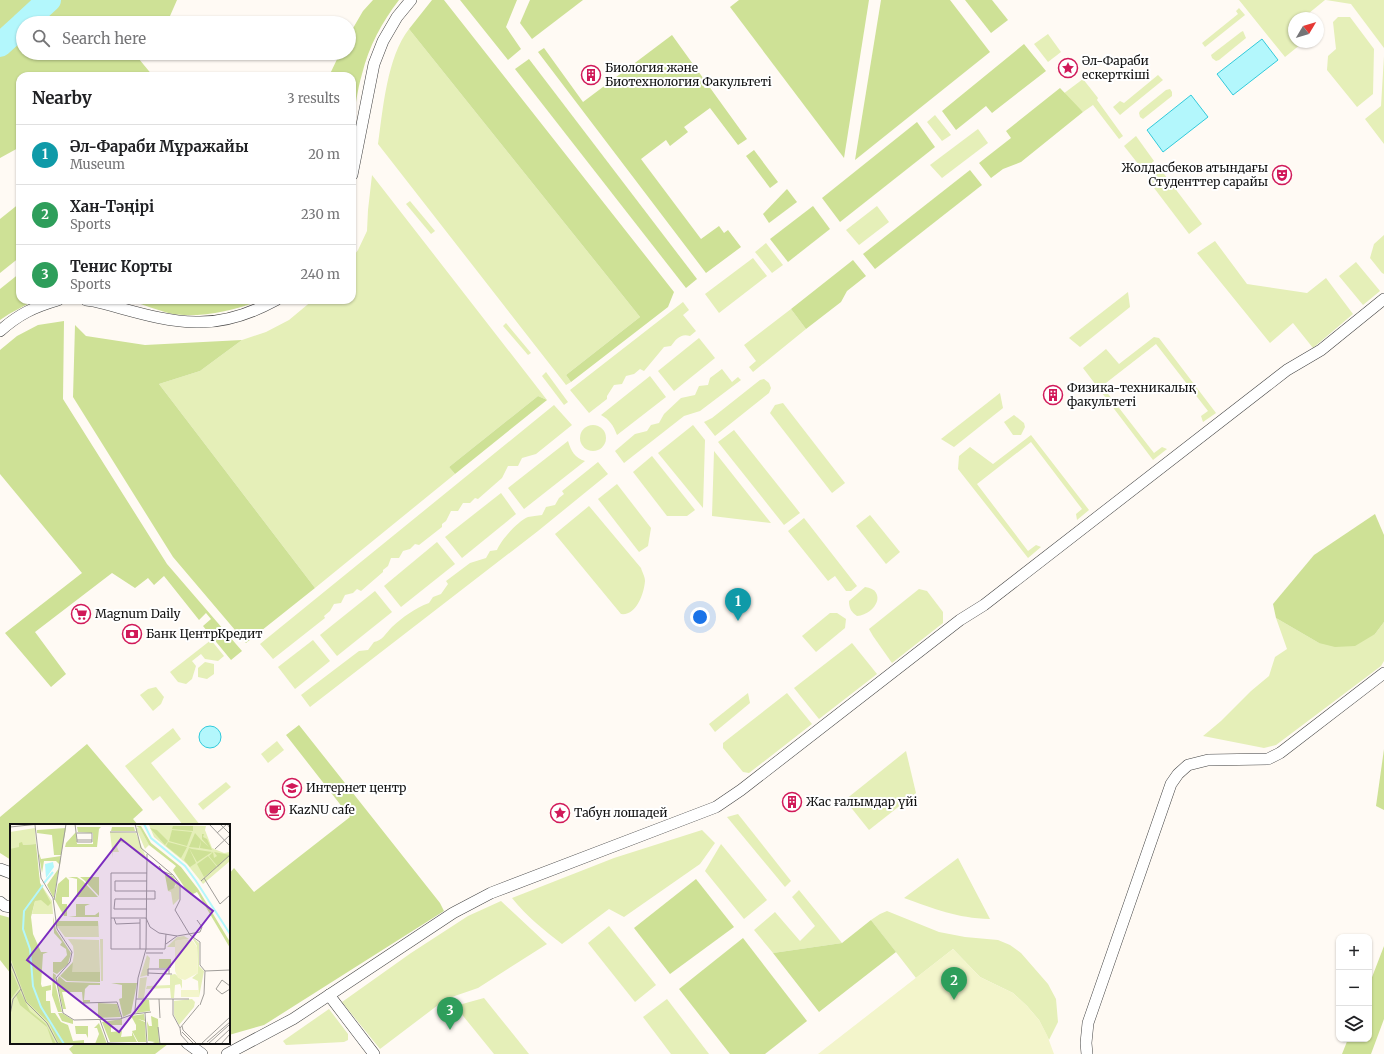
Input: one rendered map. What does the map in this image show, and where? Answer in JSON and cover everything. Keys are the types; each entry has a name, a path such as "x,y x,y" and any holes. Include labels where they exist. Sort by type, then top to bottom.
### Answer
{"street":[{"path":"356,155 374,64 383,41 397,17 411,0"},
{"path":"227,1054 293,1019 453,913 491,893 716,807 741,790 954,625 984,605 1287,370 1321,350 1384,299"},
{"path":"0,331 10,322 33,308 46,304"},
{"path":"105,304 163,318 196,322 222,320 244,314 267,304"},
{"path":"1087,1054 1086,1044 1088,1024 1171,784 1178,774 1188,765 1208,760 1268,759 1280,753 1384,673"},
{"path":"0,869 10,873"},
{"path":"0,902 5,906 10,907"},
{"path":"329,995 374,1054"},
{"path":"188,1044 202,1054"}],"green space":[{"path":"0,0 177,0 170,16 16,16 16,60 140,60 150,72 16,72 16,149 0,158"},
{"path":"373,0 399,0 387,17 372,44 365,64 356,105 356,72 331,72 337,60 356,60 356,23 363,11"},
{"path":"432,0 444,0 674,292 668,307 571,382 566,375 640,317 409,29"},
{"path":"460,0 517,0 506,27 521,49 508,60"},
{"path":"530,0 583,0 532,39 520,23"},
{"path":"739,0 869,0 844,158 730,7"},
{"path":"881,0 950,0 990,52 855,160"},
{"path":"965,0 992,0 1008,20 991,33"},
{"path":"1239,0 1325,0 1310,12 1288,12 1288,48 1296,48 1285,57"},
{"path":"1326,0 1384,0 1384,48 1351,4"},
{"path":"1239,8 1245,15 1205,47 1202,43 1238,14 1236,11"},
{"path":"1338,17 1350,17 1374,49 1373,94 1357,107 1327,70 1328,56 1336,49 1333,22"},
{"path":"409,29 640,317 566,375 571,382 566,385 378,144 384,100 391,68 402,41"},
{"path":"1243,31 1246,38 1219,60 1216,61 1212,58 1211,55"},
{"path":"1048,34 1061,52 1048,62 1034,44"},
{"path":"672,35 747,139 738,145 710,108 684,127 688,132 670,146 666,140 641,159 701,239 719,226 724,233 728,230 741,247 706,273 538,52 544,48 583,102"},
{"path":"1024,44 1046,71 992,113 986,106 956,130 942,111"},
{"path":"1384,56 1384,144 1365,119 1381,106"},
{"path":"529,59 697,279 686,288 515,69"},
{"path":"1158,75 1163,80 1120,115 1113,107 1120,101 1124,103"},
{"path":"1083,79 1098,98 1097,100 1123,136 1119,139 1093,105 1083,112 1063,94"},
{"path":"1060,88 1083,112 1021,162 1003,169 991,178 979,163 1011,138 1006,131"},
{"path":"1170,89 1172,96 1143,119 1140,117 1140,111 1166,90"},
{"path":"935,115 951,135 942,141 927,122"},
{"path":"917,122 935,147 840,222 822,198"},
{"path":"978,129 988,143 942,178 930,165"},
{"path":"1136,136 1154,161 1143,170 1124,146"},
{"path":"754,150 778,182 770,188 746,156"},
{"path":"970,170 982,185 875,269 863,254"},
{"path":"1161,170 1202,224 1189,234 1148,180"},
{"path":"372,175 547,400 538,396 449,467 455,474 315,588 159,384 200,371 242,340 266,332 289,320 308,304 356,304 356,253 367,231"},
{"path":"787,189 797,202 769,223 763,214"},
{"path":"410,201 435,231 431,234 406,204"},
{"path":"16,206 16,260 0,273 0,219"},
{"path":"813,206 830,229 788,262 770,239"},
{"path":"877,206 889,222 859,245 846,230"},
{"path":"1384,235 1384,274 1370,258 1374,244"},
{"path":"1215,241 1247,284 1307,293 1326,278 1353,314 1313,348 1293,323 1270,343 1197,253"},
{"path":"766,243 783,265 772,273 755,252"},
{"path":"753,258 767,276 719,313 705,294"},
{"path":"853,260 866,276 847,291 841,302 806,329 791,309"},
{"path":"1356,262 1380,291 1363,305 1339,276"},
{"path":"16,276 16,304 28,304 0,320 0,289"},
{"path":"1128,292 1130,307 1080,347 1069,338"},
{"path":"683,302 689,310 683,315 696,331 690,336 684,335 679,337 671,346 664,347 644,371 640,369 634,374 626,376 622,384 614,385 607,396 607,399 589,413 570,390"},
{"path":"140,304 250,304 217,313 194,315 173,314"},
{"path":"791,309 806,329 753,372 749,367 756,361 744,345"},
{"path":"64,321 63,399 167,564 242,651 231,660 203,626 211,619 206,613 199,620 164,576 154,585 148,578 135,588 112,573 35,632 66,674 51,687 5,633 82,573 0,474 0,350 17,336 38,325"},
{"path":"506,323 531,353 528,355 503,326"},
{"path":"75,325 86,336 145,345 242,340 200,371 159,384 315,588 246,643 173,557 73,397"},
{"path":"1154,337 1159,338 1216,413 1203,422 1201,416 1208,411 1156,344 1102,386 1154,453 1162,447 1167,449 1153,460 1083,368 1106,349 1119,364"},
{"path":"699,338 715,358 674,391 658,371"},
{"path":"722,369 732,382 738,377 741,380 700,411 684,416 624,463 615,451 635,434 647,431 651,425 659,423 664,414 681,398 695,395 699,386 708,385 710,378"},
{"path":"546,372 568,402 564,405 542,376"},
{"path":"650,376 666,397 617,435 611,423 601,415"},
{"path":"764,379 769,383 771,388 769,393 715,436 704,422 712,418 760,380"},
{"path":"1000,393 1003,408 954,447 941,439"},
{"path":"538,396 547,400 455,474 449,467"},
{"path":"783,403 845,483 832,493 770,413 775,405"},
{"path":"554,405 572,425 536,454 522,458 518,466 508,466 502,478 478,499 475,498 470,503 463,503 458,511 451,511 446,521 442,524 442,527 419,545 415,544 410,549 403,551 399,558 391,558 388,566 383,570 383,572 361,591 357,589 353,593 345,595 341,603 334,604 330,611 324,616 325,618 273,659 260,644"},
{"path":"1014,415 1024,423 1025,427 1021,435 1013,435 1004,422"},
{"path":"593,425 602,429 606,438 602,447 593,451 584,447 580,438 584,429"},
{"path":"693,425 705,440 703,508 658,453"},
{"path":"734,430 800,513 784,525 718,442"},
{"path":"1031,435 1089,510 1077,520 1076,514 1082,509 1031,442 977,484 1028,551 1036,545 1041,547 1028,558 958,469 959,456 970,447 993,464"},
{"path":"568,441 574,454 585,461 524,509 508,488"},
{"path":"714,451 771,523 712,516"},
{"path":"652,456 695,510 687,516 667,516 633,472"},
{"path":"598,462 608,474 538,531 310,707 301,695 359,651 368,650 374,642 382,638 405,616 419,607 429,603 433,597 441,594 448,584 446,581 470,563 486,558 490,551 497,550 506,536 524,519 542,515 546,507 555,505 559,498 564,494 562,491"},
{"path":"617,484 651,528 648,546 639,552 598,499"},
{"path":"501,493 516,514 462,558 445,537"},
{"path":"589,506 641,568 644,576 645,581 641,598 635,608 626,614 621,614 555,534"},
{"path":"1375,514 1384,535 1384,622 1375,634 1355,646 1335,647 1319,643 1276,618 1273,604 1314,555"},
{"path":"870,515 900,552 886,564 856,526"},
{"path":"804,518 857,586 851,591 846,591 835,576 828,581 788,531"},
{"path":"437,542 455,564 401,607 384,586"},
{"path":"865,587 872,589 876,593 877,602 870,611 857,616 851,610 849,601"},
{"path":"919,589 927,591 943,612 943,623 892,663 869,629"},
{"path":"375,591 392,612 337,656 320,635"},
{"path":"830,613 837,613 846,619 845,628 816,652 802,636"},
{"path":"1276,618 1319,643 1375,634 1384,622 1384,661 1381,666 1276,745 1264,748 1203,736 1269,676 1275,657 1287,649"},
{"path":"211,640 224,656 218,661 205,659 201,654 192,661 196,666 192,679 186,684 178,682 170,672"},
{"path":"313,640 330,661 295,689 278,667"},
{"path":"852,643 877,674 819,719 794,688"},
{"path":"205,662 214,664 214,674 207,679 198,677 198,668"},
{"path":"156,687 164,697 161,704 153,711 140,695 148,689"},
{"path":"748,693 750,703 715,732 709,724"},
{"path":"787,693 812,724 749,773 743,772 723,748 723,743"},
{"path":"299,725 440,903 444,911 264,1025 230,1035 230,873 234,868 254,892 350,817 286,735"},
{"path":"173,728 181,739 151,763 199,824 182,824 160,796 153,801 125,766"},
{"path":"277,741 284,750 268,763 261,754"},
{"path":"87,744 143,810 133,819 137,824 10,824 10,859 0,853 0,817"},
{"path":"1384,749 1384,810 1376,806"},
{"path":"906,751 916,793 869,830 845,800"},
{"path":"226,782 231,787 203,810 198,804"},
{"path":"738,814 791,881 785,887 727,817"},
{"path":"702,830 715,843 700,864 624,917 609,909 562,944 529,917 512,898 614,858"},
{"path":"721,844 767,900 744,919 705,871"},
{"path":"958,858 990,919 956,915 904,898"},
{"path":"696,879 734,927 670,974 634,928"},
{"path":"799,890 842,943 773,953 754,930 775,912 800,941 815,926 792,897"},
{"path":"501,901 547,944 478,988 446,999 380,1049 342,1002 411,953 468,916"},
{"path":"887,911 939,932 965,937 998,940 1010,945 1021,953 1048,984 1056,999 1058,1022 1049,1040 1039,1020 1027,1006 1013,993 980,977 953,949 916,978 871,920"},
{"path":"0,915 10,918 10,973 0,960"},
{"path":"871,920 896,952 819,1012 773,953 842,943"},
{"path":"609,926 656,985 635,1002 588,943"},
{"path":"743,938 807,1021 765,1054 730,1054 679,989"},
{"path":"1384,946 1384,1019 1371,1054 1342,1054 1347,1042 1372,1042 1372,977"},
{"path":"953,949 980,977 1013,993 1027,1006 1039,1020 1047,1035 1054,1054 818,1054"},
{"path":"484,998 529,1054 494,1054 455,1006"},
{"path":"667,999 709,1054 671,1054 643,1017"},
{"path":"329,1009 348,1034 348,1040 344,1042 286,1045 283,1041"},
{"path":"75,1044 168,1044 155,1054 73,1054 69,1049"}],"water":[{"path":"1262,39 1278,60 1233,95 1217,74"},
{"path":"1191,95 1208,117 1163,152 1147,130"},
{"path":"210,726 218,729 221,737 218,745 210,748 202,745 199,737 202,729"}],"waterway":[{"path":"32,16 49,0"},
{"path":"0,45 16,30"}],"place":[{"name":"Әл-Фараби ескерткіші","path":"1068,68"},
{"name":"Биология және Биотехнология Факультеті","path":"591,75"},
{"name":"Жолдасбеков атындағы Студенттер сарайы","path":"1282,175"},
{"name":"Физика-техникалық факультеті","path":"1053,395"},
{"name":"Magnum Daily","path":"81,614"},
{"name":"Әл-Фараби Мұражайы","path":"738,621"},
{"name":"Банк ЦентрКредит","path":"132,634"},
{"name":"Интернет центр","path":"292,788"},
{"name":"Жас ғалымдар үйі","path":"792,802"},
{"name":"KazNU cafe","path":"275,810"},
{"name":"Табун лошадей","path":"560,813"},
{"name":"Хан-Тәңірі","path":"954,1000"},
{"name":"Тенис Корты","path":"450,1030"}]}
